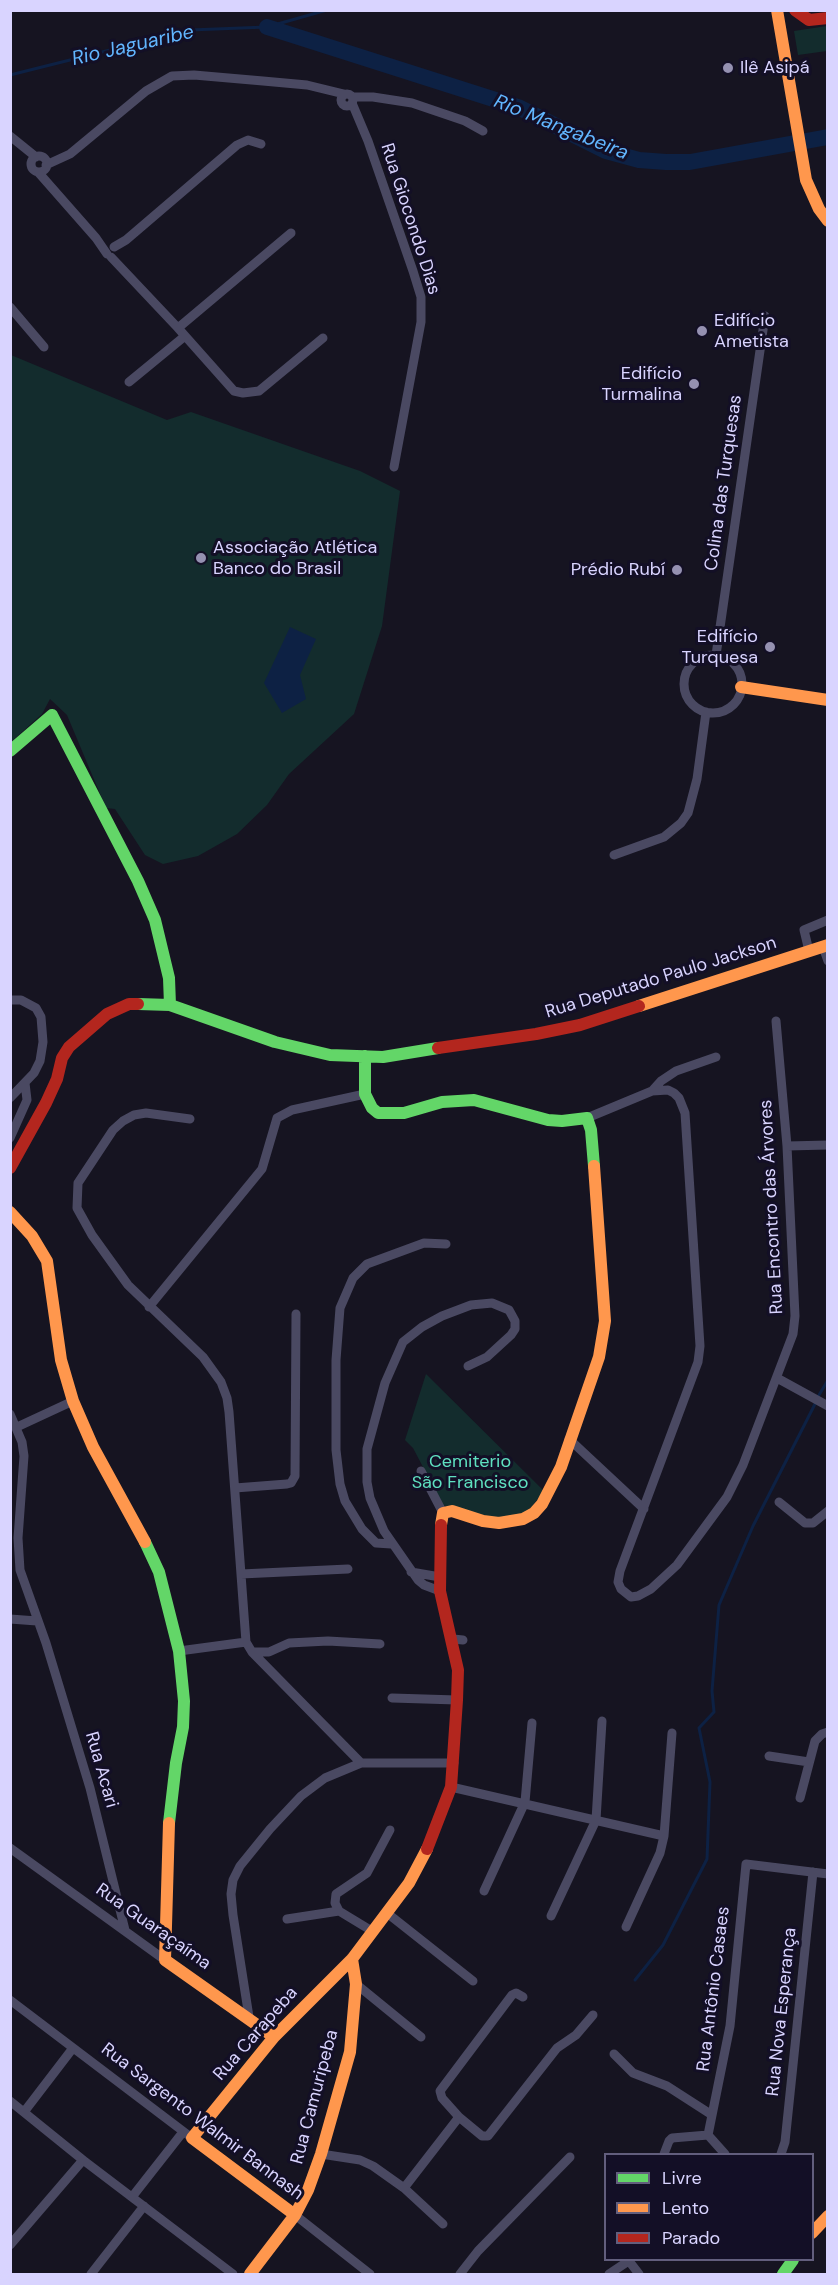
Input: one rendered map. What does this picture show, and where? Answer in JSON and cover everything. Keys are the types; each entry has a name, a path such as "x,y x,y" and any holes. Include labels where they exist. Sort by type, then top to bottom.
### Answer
{"main road":[{"path":"777,10 806,180 811,194 828,221"},
{"path":"795,10 809,20 828,18"},
{"path":"741,687 828,700"},
{"path":"10,751 52,715 138,881 155,920 169,978 170,1005"},
{"name":"Rua Deputado Paulo Jackson","path":"330,1055 402,1054 580,1025 825,946"},
{"name":"Rua Deputado Paulo Jackson","path":"10,1168 46,1103 57,1079 62,1058 76,1040 117,1008 129,1004 170,1005 275,1042 330,1055 365,1071"},
{"path":"352,1959 409,1883 432,1840 452,1787 458,1639 440,1591 440,1523 443,1513 452,1511 499,1523 523,1519 534,1513 542,1504 556,1480 599,1357 605,1321 591,1130 587,1118 548,1120 474,1100 456,1100 404,1113 378,1113 372,1108 365,1094 365,1056"},
{"path":"11,1214 32,1236 46,1261 61,1360 73,1401 93,1447 148,1547 159,1572 179,1651 184,1701 183,1727 176,1763 167,1841 165,1959"},
{"name":"Rua Guaraçaíma","path":"165,1959 274,2037"},
{"name":"Rua Camuripeba","path":"249,2274 295,2215 308,2190 321,2154 350,2052 356,1984 352,1959"},
{"name":"Rua Carapeba","path":"187,2135 274,2037 352,1959"},
{"name":"Rua Sargento Walmir Bannash","path":"187,2135 295,2215"},
{"path":"814,2232 828,2216"},
{"path":"783,2274 792,2261"}],"street":[{"name":"Rua Giocondo Dias","path":"40,164 60,158 78,148 146,91 172,76 194,75 307,86 327,90 346,100 360,124 413,271 421,303 422,322 394,467"},
{"path":"346,100 373,97 412,103 465,121 483,131"},
{"path":"14,140 40,164 52,185 96,238 113,252 124,271 234,391 243,393 259,391 323,338"},
{"path":"113,252 237,145 248,140 261,144"},
{"path":"178,328 291,233"},
{"path":"10,307 44,347"},
{"name":"Colina das Turquesas","path":"716,655 765,316"},
{"path":"129,382 185,336"},
{"path":"716,655 735,666 739,672 741,687 733,704 725,710 706,712 697,708 686,693 685,674 697,660 716,655"},
{"path":"614,855 664,837 688,813 697,779 706,712"},
{"path":"809,951 804,930 828,920"},
{"path":"825,946 828,961"},
{"path":"10,1000 21,999 29,1002 36,1008 43,1028 40,1061 25,1083 10,1098"},
{"name":"Rua Encontro das Árvores","path":"652,1090 668,1090 674,1093 680,1098 685,1113 700,1346 698,1362 620,1571 618,1582 621,1589 631,1597 651,1589 677,1565 727,1497 743,1465 795,1325 787,1146 776,1022"},
{"path":"587,1118 652,1090 676,1071 716,1057"},
{"path":"10,1138 27,1100 25,1083"},
{"path":"149,1307 262,1169 277,1118 292,1110 365,1094"},
{"path":"190,1119 146,1113 123,1121 113,1130 78,1183 77,1208 84,1222 128,1285 203,1357 221,1382 229,1412 246,1642 252,1652 361,1762"},
{"path":"787,1146 828,1145"},
{"path":"391,1544 376,1543 362,1529 345,1501 340,1484 336,1450 336,1360 340,1308 353,1278 367,1264 424,1244 446,1244"},
{"path":"440,1591 424,1585 411,1572 391,1544 378,1520 370,1498 366,1466 371,1431 398,1350 412,1334 456,1310 482,1303 492,1303 508,1310 515,1321 515,1329 511,1335 487,1357 468,1366"},
{"path":"235,1488 287,1484 291,1483 295,1476 296,1314"},
{"path":"777,1378 828,1406"},
{"path":"17,1427 73,1401"},
{"name":"Rua Acari","path":"10,1414 17,1427 24,1456 18,1554 25,1586 46,1643 90,1788 125,1930"},
{"path":"569,1439 644,1509"},
{"path":"421,1471 443,1513"},
{"path":"779,1502 806,1523 813,1523 828,1511"},
{"path":"241,1574 348,1569"},
{"path":"411,1572 440,1577"},
{"path":"10,1618 37,1621"},
{"path":"252,1652 269,1652 289,1643 328,1641 380,1644"},
{"path":"179,1651 246,1642"},
{"path":"392,1698 457,1700"},
{"path":"551,1916 596,1820 602,1721"},
{"path":"484,1891 525,1802 532,1723"},
{"path":"800,1798 815,1741 828,1732"},
{"path":"626,1928 660,1853 664,1836 672,1733"},
{"path":"769,1756 809,1762"},
{"path":"249,2018 231,1894 233,1880 240,1866 262,1838 301,1796 325,1778 361,1762 454,1763"},
{"path":"452,1787 525,1802 664,1836"},
{"path":"372,1930 339,1911 335,1903 336,1894 367,1873 390,1830"},
{"name":"Rua Guaraçaíma","path":"10,1848 165,1959"},
{"name":"Rua Antônio Casaes","path":"708,2135 730,2026 746,1864 813,1872"},
{"path":"813,1872 828,1874"},
{"name":"Rua Nova Esperança","path":"781,2153 785,2142 813,1872"},
{"path":"287,1919 339,1911"},
{"path":"387,1913 473,1981"},
{"path":"356,1984 421,2037"},
{"path":"523,1997 514,1993 440,2091 442,2098 459,2117 482,2136 488,2136 557,2048 576,2035 593,2015"},
{"name":"Rua Sargento Walmir Bannash","path":"10,2000 187,2135"},
{"path":"24,2112 73,2048"},
{"path":"614,2054 633,2073 668,2086 712,2115"},
{"path":"10,2101 83,2160 233,2274"},
{"path":"404,2188 459,2117"},
{"name":"Rua Carapeba","path":"132,2196 187,2135"},
{"path":"664,2153 672,2138 708,2135 724,2153"},
{"path":"321,2154 360,2160 373,2166 404,2188 443,2224"},
{"path":"460,2274 478,2251 570,2157"},
{"path":"10,2245 83,2160"},
{"path":"91,2274 144,2206"},
{"name":"Rua Sargento Walmir Bannash","path":"295,2215 370,2274"},
{"path":"609,2274 628,2261"},
{"path":"630,2261 639,2274"}],"green space":[{"path":"827,26 827,51 798,55 794,31"},
{"name":"Associação Atlética Banco do Brasil","path":"11,355 167,420 191,412 360,471 400,491 382,626 354,714 289,774 267,805 237,834 198,856 163,864 145,855 115,809 106,808 67,715 50,699 42,714 11,742"},
{"name":"Cemiterio São Francisco","path":"426,1374 544,1491 527,1513 511,1519 476,1517 443,1505 413,1448 405,1440"}],"water":[{"path":"290,627 316,639 300,675 306,699 282,713 264,683"}],"waterway":[{"name":"Rio Jaguaribe","path":"10,75 190,30 267,27 327,10"},
{"name":"Rio Mangabeira","path":"267,27 518,107 606,151 639,160 690,162 828,137"},
{"path":"819,1395 828,1380"},
{"path":"635,1980 663,1945 707,1859 710,1782 699,1728 714,1712 712,1691 719,1605 753,1526 816,1402"}],"traffic: fast":[{"path":"10,751 52,715 138,881 155,920 169,978 170,1005"},
{"path":"138,1004 170,1005 275,1042 330,1055 383,1057 438,1048"},
{"path":"365,1056 365,1094 372,1108 378,1113 404,1113 442,1102 474,1100 548,1120 587,1118 591,1130 594,1166"},
{"path":"145,1542 159,1572 179,1651 184,1701 183,1727 169,1823"},
{"path":"783,2274 792,2261"}],"traffic: slow":[{"path":"777,10 806,180 819,209 828,221"},
{"path":"741,687 828,700"},
{"path":"639,1006 828,945"},
{"path":"441,1525 443,1513 452,1511 483,1521 499,1523 523,1519 534,1513 542,1504 561,1467 599,1357 605,1321 594,1166"},
{"path":"10,1212 32,1236 47,1261 61,1360 73,1401 93,1447 145,1542"},
{"path":"169,1823 165,1960 274,2037"},
{"path":"295,2215 192,2138 274,2037 352,1959 409,1883 427,1849"},
{"path":"250,2274 295,2215 308,2190 321,2154 350,2052 356,1984 352,1959"},
{"path":"814,2231 828,2216"}],"traffic: jam":[{"path":"795,10 809,20 828,18"},
{"path":"10,1168 46,1103 57,1079 62,1058 69,1047 107,1014 129,1004 138,1004"},
{"path":"438,1048 536,1034 580,1025 639,1006"},
{"path":"427,1849 451,1787 457,1700 458,1670 440,1591 441,1525"}],"place":[{"name":"Ilê Asipá","path":"728,68"},
{"name":"Edifício Ametista","path":"702,331"},
{"name":"Edifício Turmalina","path":"694,384"},
{"name":"Associação Atlética Banco do Brasil","path":"201,558"},
{"name":"Prédio Rubí","path":"677,570"},
{"name":"Edifício Turquesa","path":"770,647"}]}
